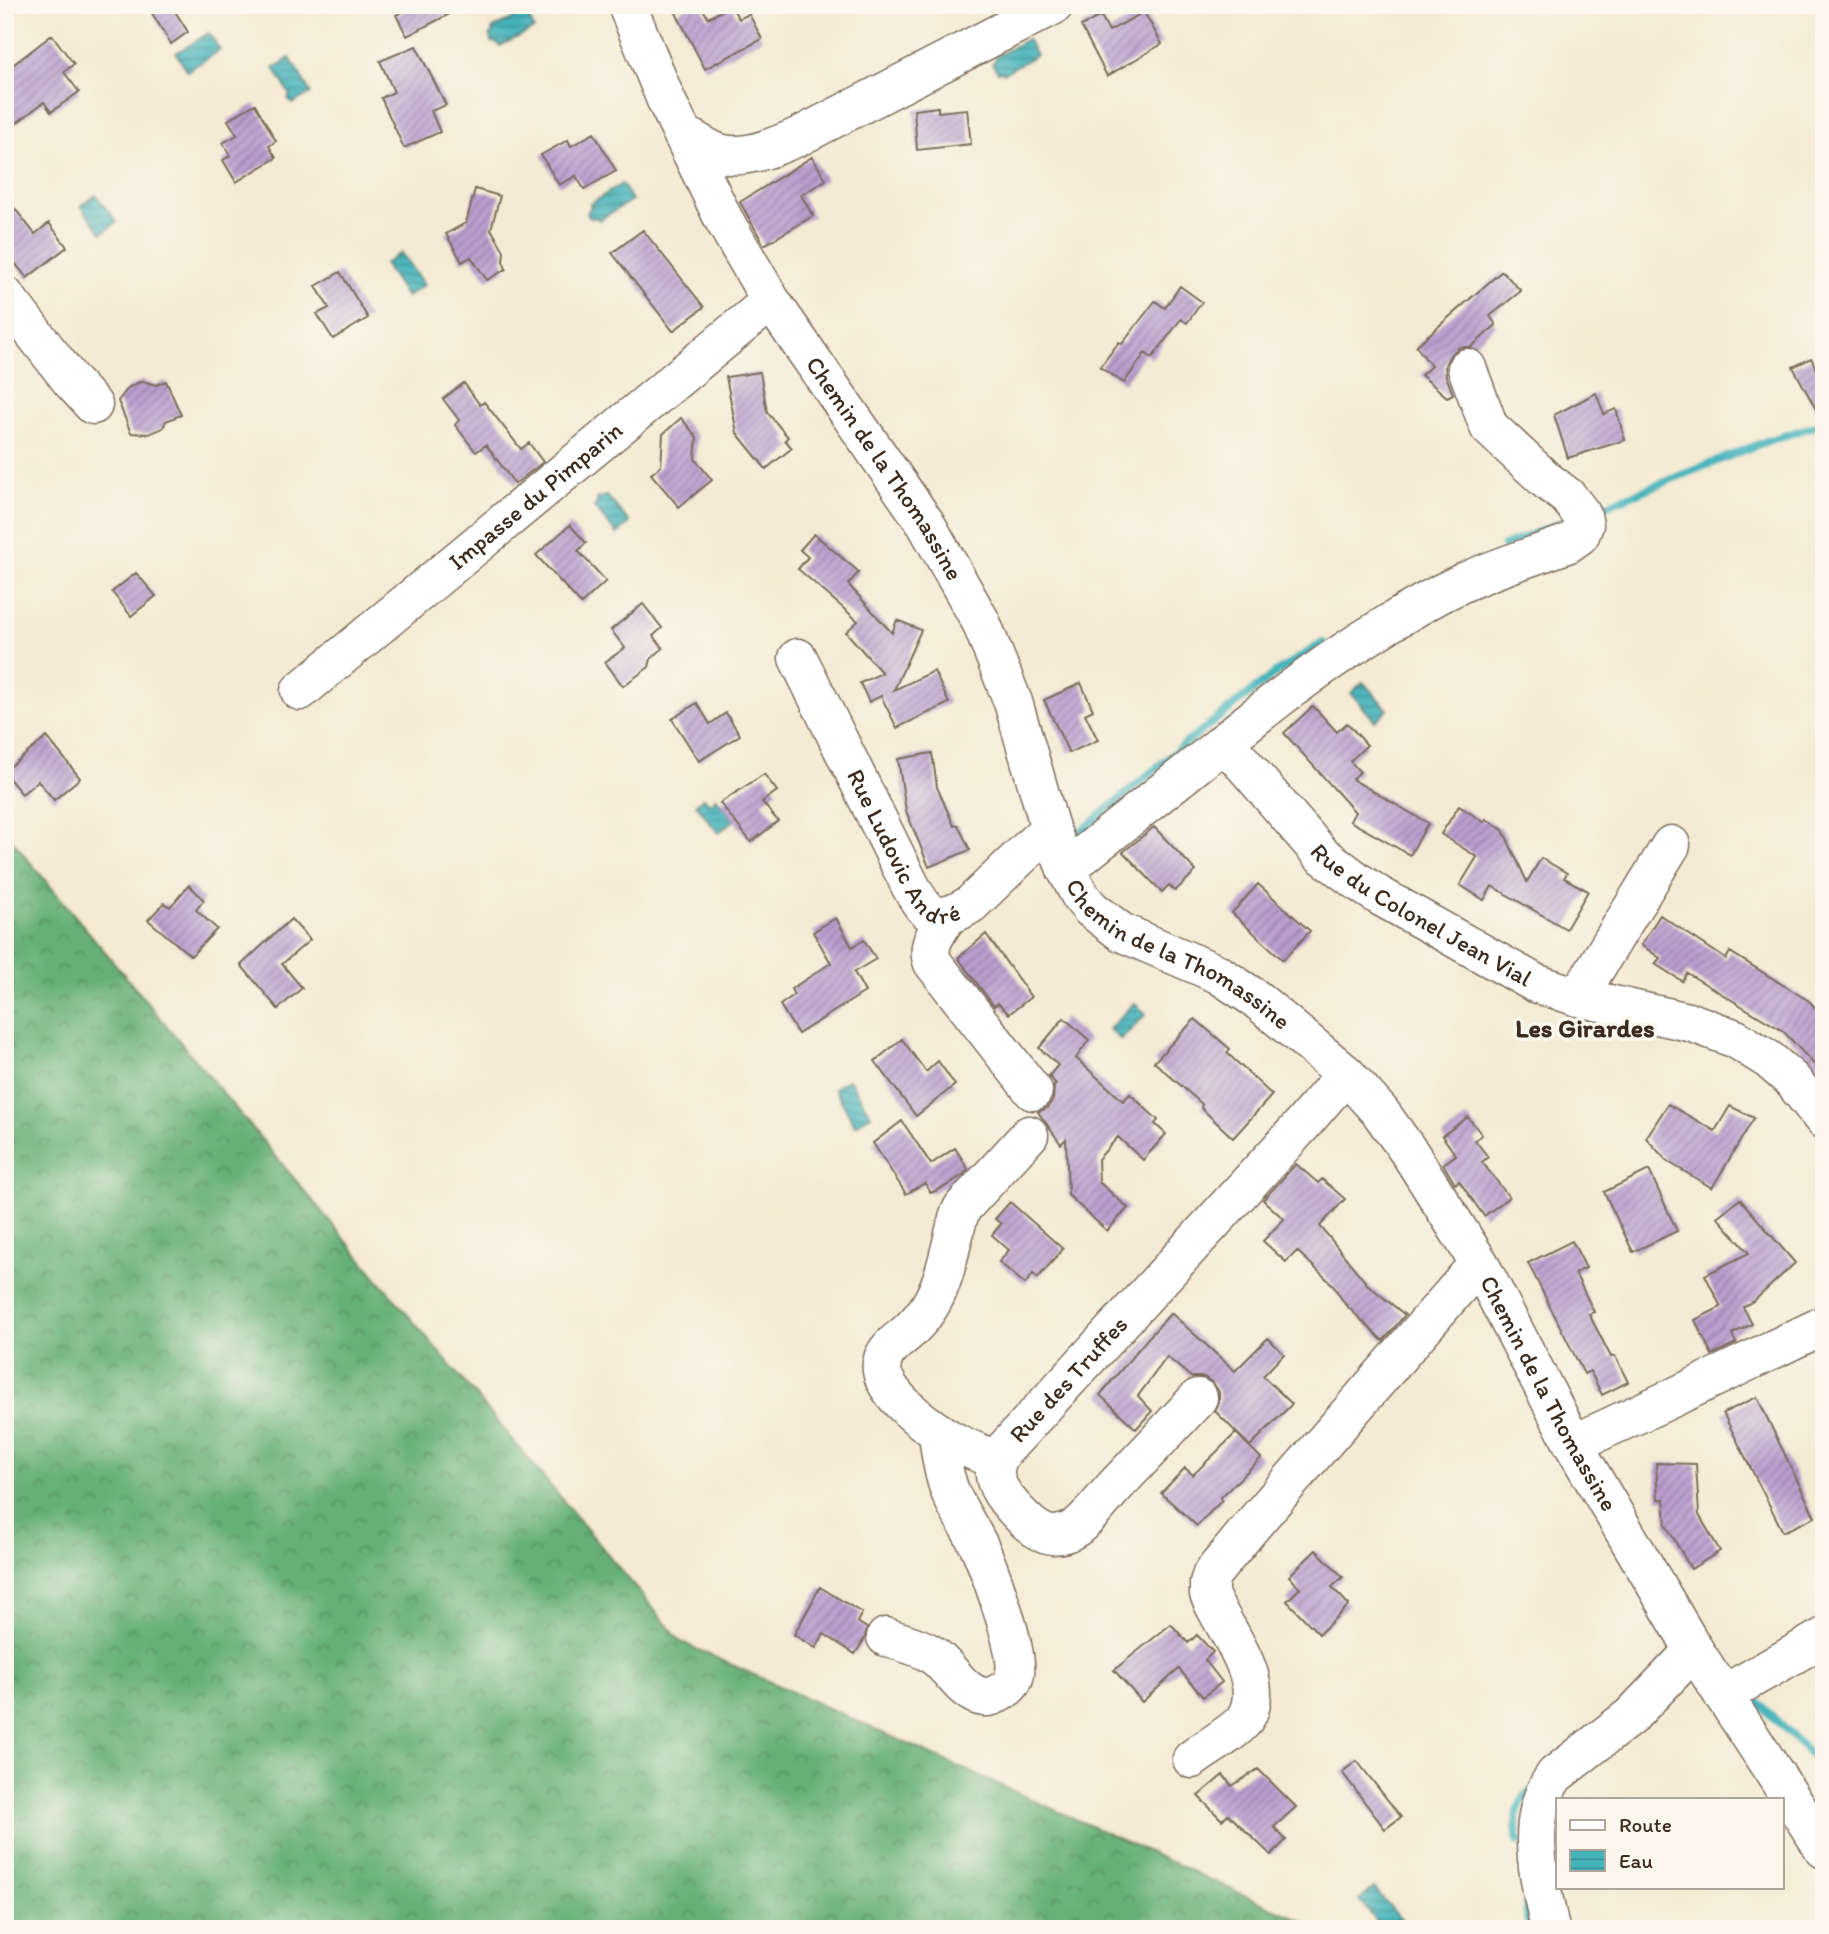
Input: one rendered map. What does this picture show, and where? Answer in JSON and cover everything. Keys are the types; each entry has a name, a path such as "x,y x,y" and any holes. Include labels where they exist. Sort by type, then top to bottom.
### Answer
{"street":[{"name":"Chemin de la Thomassine","path":"627,5 666,100 724,220 771,301 926,524 969,597 1013,702 1050,828 1066,869 1081,897 1091,909 1121,932 1196,963 1239,987 1278,1016 1346,1074 1367,1096 1411,1155 1479,1263 1573,1444 1694,1650 1824,1849"},
{"path":"682,133 715,152 728,155 761,151 798,137 1054,5"},
{"path":"5,296 93,405"},
{"name":"Impasse du Pimparin","path":"300,691 771,301"},
{"path":"1066,869 1252,718 1366,637 1460,584 1569,543 1580,535 1584,525 1582,515 1568,497 1489,427 1467,368"},
{"name":"Rue Ludovic André","path":"798,658 921,906 927,912 936,916 948,915 971,904 1050,828"},
{"name":"Rue du Colonel Jean Vial","path":"1211,753 1224,749 1234,753 1321,854 1357,881 1535,983 1578,997 1693,1023 1736,1039 1769,1060 1792,1080 1824,1120"},
{"path":"1578,997 1671,845"},
{"path":"948,915 931,943 929,954 933,963 1033,1091"},
{"name":"Rue des Truffes","path":"1198,1398 1076,1528 1067,1532 1055,1535 1042,1533 1030,1525 996,1484 994,1469 997,1460 1346,1074"},
{"path":"997,1460 961,1446 938,1432 900,1402 890,1390 881,1365 889,1349 913,1328 933,1301 963,1207 1029,1135"},
{"path":"1192,1759 1243,1722 1250,1709 1252,1693 1248,1671 1209,1594 1212,1574 1479,1263"},
{"path":"1573,1444 1824,1325"},
{"path":"886,1637 931,1653 966,1688 984,1697 993,1696 1009,1687 1013,1681 1014,1654 993,1582 979,1547 952,1496 942,1465 938,1432"},
{"path":"1723,1695 1824,1637"},
{"path":"1550,1929 1538,1867 1536,1837 1536,1817 1547,1786 1555,1775 1631,1716 1694,1650"}],"green space":[{"path":"5,832 681,1642 1320,1929 5,1929"}],"water":[{"path":"526,12 534,29 500,46 491,42 492,29"},
{"path":"209,33 220,50 187,71 176,53"},
{"path":"1027,39 1036,55 1004,73 998,72 992,63 996,60 995,57"},
{"path":"290,58 311,93 292,104 288,98 290,95 274,68"},
{"path":"622,184 632,200 599,220 590,218 587,213 590,204"},
{"path":"96,195 117,222 102,233 81,206"},
{"path":"401,253 424,285 406,297 384,264"},
{"path":"607,496 630,523 617,534 594,507 597,499"},
{"path":"1363,682 1388,710 1375,721 1351,693"},
{"path":"704,797 709,804 716,798 734,820 718,833 696,804"},
{"path":"1134,1003 1146,1014 1121,1040 1109,1029"},
{"path":"849,1079 871,1115 855,1125 834,1088"},
{"path":"1374,1888 1403,1922 1396,1929 1383,1929 1359,1900"}],"building":[{"path":"147,5 171,5 188,32 171,44"},
{"path":"416,5 467,5 407,36 396,15"},
{"path":"691,5 701,5 708,18 731,6 739,19 749,14 762,39 705,69 676,13"},
{"path":"1144,12 1162,44 1107,76 1081,26 1101,16 1109,31"},
{"path":"52,35 74,64 64,72 79,92 51,112 44,102 5,132 5,71"},
{"path":"416,46 446,105 431,111 440,132 404,148 381,98 394,92 380,61"},
{"path":"255,104 276,141 269,146 276,158 236,182 223,160 230,156 223,143 237,135 228,120"},
{"path":"938,107 938,112 967,109 971,144 917,150 914,110"},
{"path":"594,133 616,171 584,189 576,176 559,185 541,155 568,140 571,146"},
{"path":"812,157 826,180 801,195 813,216 764,245 740,202"},
{"path":"475,189 500,196 491,229 504,251 506,269 487,280 471,257 462,262 446,234 466,223"},
{"path":"5,196 35,234 49,223 67,247 27,278 5,251"},
{"path":"643,230 704,307 673,331 612,253"},
{"path":"1502,271 1521,291 1490,316 1496,325 1471,347 1460,347 1450,355 1445,365 1453,394 1447,397 1421,375 1431,366 1416,346"},
{"path":"340,272 368,318 333,339 317,314 329,308 316,286"},
{"path":"1180,286 1202,302 1187,323 1181,319 1152,358 1145,353 1124,383 1100,367 1119,342 1122,344 1155,301 1165,308"},
{"path":"1811,358 1824,384 1824,424 1793,367"},
{"path":"760,372 767,412 788,437 785,440 792,448 766,469 737,433 726,377"},
{"path":"142,381 156,385 166,381 181,415 166,421 163,428 149,434 131,433 118,401 129,387"},
{"path":"464,383 480,405 484,402 521,449 529,443 543,462 515,484 486,445 476,452 455,425 459,420 443,399"},
{"path":"1596,393 1604,414 1616,409 1625,440 1568,458 1554,415"},
{"path":"681,418 697,437 695,459 712,480 679,507 651,474 661,466 663,434"},
{"path":"570,525 586,543 578,551 606,581 581,604 536,555"},
{"path":"814,534 859,572 848,584 892,633 897,620 921,630 894,690 934,671 949,703 897,728 881,696 869,702 860,683 882,673 846,632 858,621 798,569 808,557 800,550"},
{"path":"136,573 156,596 131,616 112,592"},
{"path":"643,604 662,628 653,636 663,648 651,659 649,667 623,686 605,662 625,648 611,630"},
{"path":"1081,683 1093,710 1085,714 1098,740 1069,753 1044,700"},
{"path":"697,703 710,724 726,713 740,735 699,761 672,719"},
{"path":"1313,706 1337,732 1347,723 1367,745 1350,761 1360,772 1352,779 1428,823 1410,855 1350,821 1355,812 1284,733"},
{"path":"47,737 80,778 54,800 38,781 22,794 5,774 5,771"},
{"path":"932,753 937,787 954,826 958,825 970,850 929,867 906,811 898,759"},
{"path":"764,774 777,791 762,802 778,821 751,842 720,803"},
{"path":"1459,806 1503,830 1527,882 1541,858 1567,873 1564,878 1588,891 1566,929 1492,886 1484,900 1460,885 1477,857 1441,834"},
{"path":"1154,827 1196,871 1175,891 1169,885 1162,892 1123,852"},
{"path":"1258,884 1310,931 1283,960 1232,913"},
{"path":"189,885 204,900 196,910 217,929 191,956 148,920 164,903 170,907"},
{"path":"1660,915 1726,959 1730,952 1809,1001 1824,1017 1824,1075 1783,1031 1687,973 1682,981 1655,964 1660,958 1641,945"},
{"path":"836,918 852,947 864,940 876,959 854,972 865,992 798,1034 780,1005 794,995 791,989 831,963 813,932"},
{"path":"291,919 310,940 282,964 302,988 278,1009 241,965"},
{"path":"986,934 1031,997 1009,1014 998,1003 994,1006 958,958"},
{"path":"1064,1018 1089,1040 1076,1058 1123,1101 1130,1094 1158,1120 1155,1124 1166,1134 1143,1160 1118,1137 1098,1159 1099,1182 1128,1208 1107,1231 1068,1195 1066,1139 1061,1144 1038,1112 1047,1108 1053,1100 1056,1084 1049,1076 1058,1065 1039,1048"},
{"path":"1195,1019 1230,1049 1227,1053 1272,1095 1233,1138 1201,1108 1202,1104 1154,1062"},
{"path":"902,1039 926,1072 938,1061 955,1085 916,1116 875,1061"},
{"path":"1668,1104 1715,1131 1730,1106 1754,1118 1712,1188 1667,1161 1646,1138"},
{"path":"1468,1117 1482,1135 1475,1140 1488,1157 1482,1162 1509,1197 1484,1216 1459,1181 1455,1184 1443,1164 1456,1155 1442,1136"},
{"path":"902,1121 931,1164 955,1148 968,1169 963,1175 931,1193 925,1183 906,1194 873,1143"},
{"path":"1296,1164 1318,1183 1322,1179 1345,1199 1320,1226 1367,1284 1405,1315 1383,1341 1345,1304 1332,1284 1297,1251 1286,1262 1263,1241 1284,1219 1263,1200"},
{"path":"1649,1170 1677,1231 1633,1252 1604,1192"},
{"path":"1740,1199 1795,1263 1755,1300 1743,1307 1752,1324 1732,1334 1736,1343 1712,1355 1695,1320 1721,1307 1705,1275 1749,1253 1717,1217"},
{"path":"1010,1202 1063,1249 1038,1278 1033,1274 1025,1284 999,1262 1009,1250 992,1235 1001,1224 995,1219"},
{"path":"1572,1241 1586,1268 1575,1273 1594,1312 1589,1314 1611,1357 1615,1356 1628,1382 1602,1395 1590,1371 1584,1374 1528,1263"},
{"path":"1171,1313 1235,1371 1268,1338 1284,1354 1263,1376 1292,1404 1250,1446 1215,1411 1219,1392 1213,1383 1204,1377 1191,1377 1167,1357 1138,1396 1152,1411 1136,1429 1100,1395"},
{"path":"1757,1397 1815,1517 1783,1532 1723,1413"},
{"path":"1236,1433 1261,1458 1220,1498 1222,1500 1197,1526 1161,1493 1185,1468 1193,1475"},
{"path":"1656,1463 1696,1464 1699,1515 1720,1551 1691,1569 1666,1525 1664,1499 1658,1499"},
{"path":"1316,1550 1343,1577 1332,1587 1349,1605 1319,1634 1287,1601 1300,1588 1289,1576"},
{"path":"820,1587 862,1613 857,1622 867,1628 865,1638 855,1654 824,1634 816,1648 794,1635"},
{"path":"1171,1624 1188,1643 1197,1635 1213,1652 1205,1660 1222,1682 1203,1697 1179,1669 1142,1702 1114,1670"},
{"path":"1357,1761 1401,1817 1385,1829 1342,1772"},
{"path":"1258,1769 1296,1807 1274,1827 1286,1840 1271,1855 1228,1814 1222,1820 1198,1796 1223,1775 1232,1786"}],"waterway":[{"path":"1602,507 1767,441 1824,423"},
{"path":"1504,546 1567,520"},
{"path":"1069,842 1186,743 1277,672 1323,643"},
{"path":"1756,1700 1824,1768"},
{"path":"1518,1842 1517,1816 1528,1792"},
{"path":"1526,1904 1529,1929"}],"district":[{"name":"Les Girardes","path":"1585,1028"}]}
